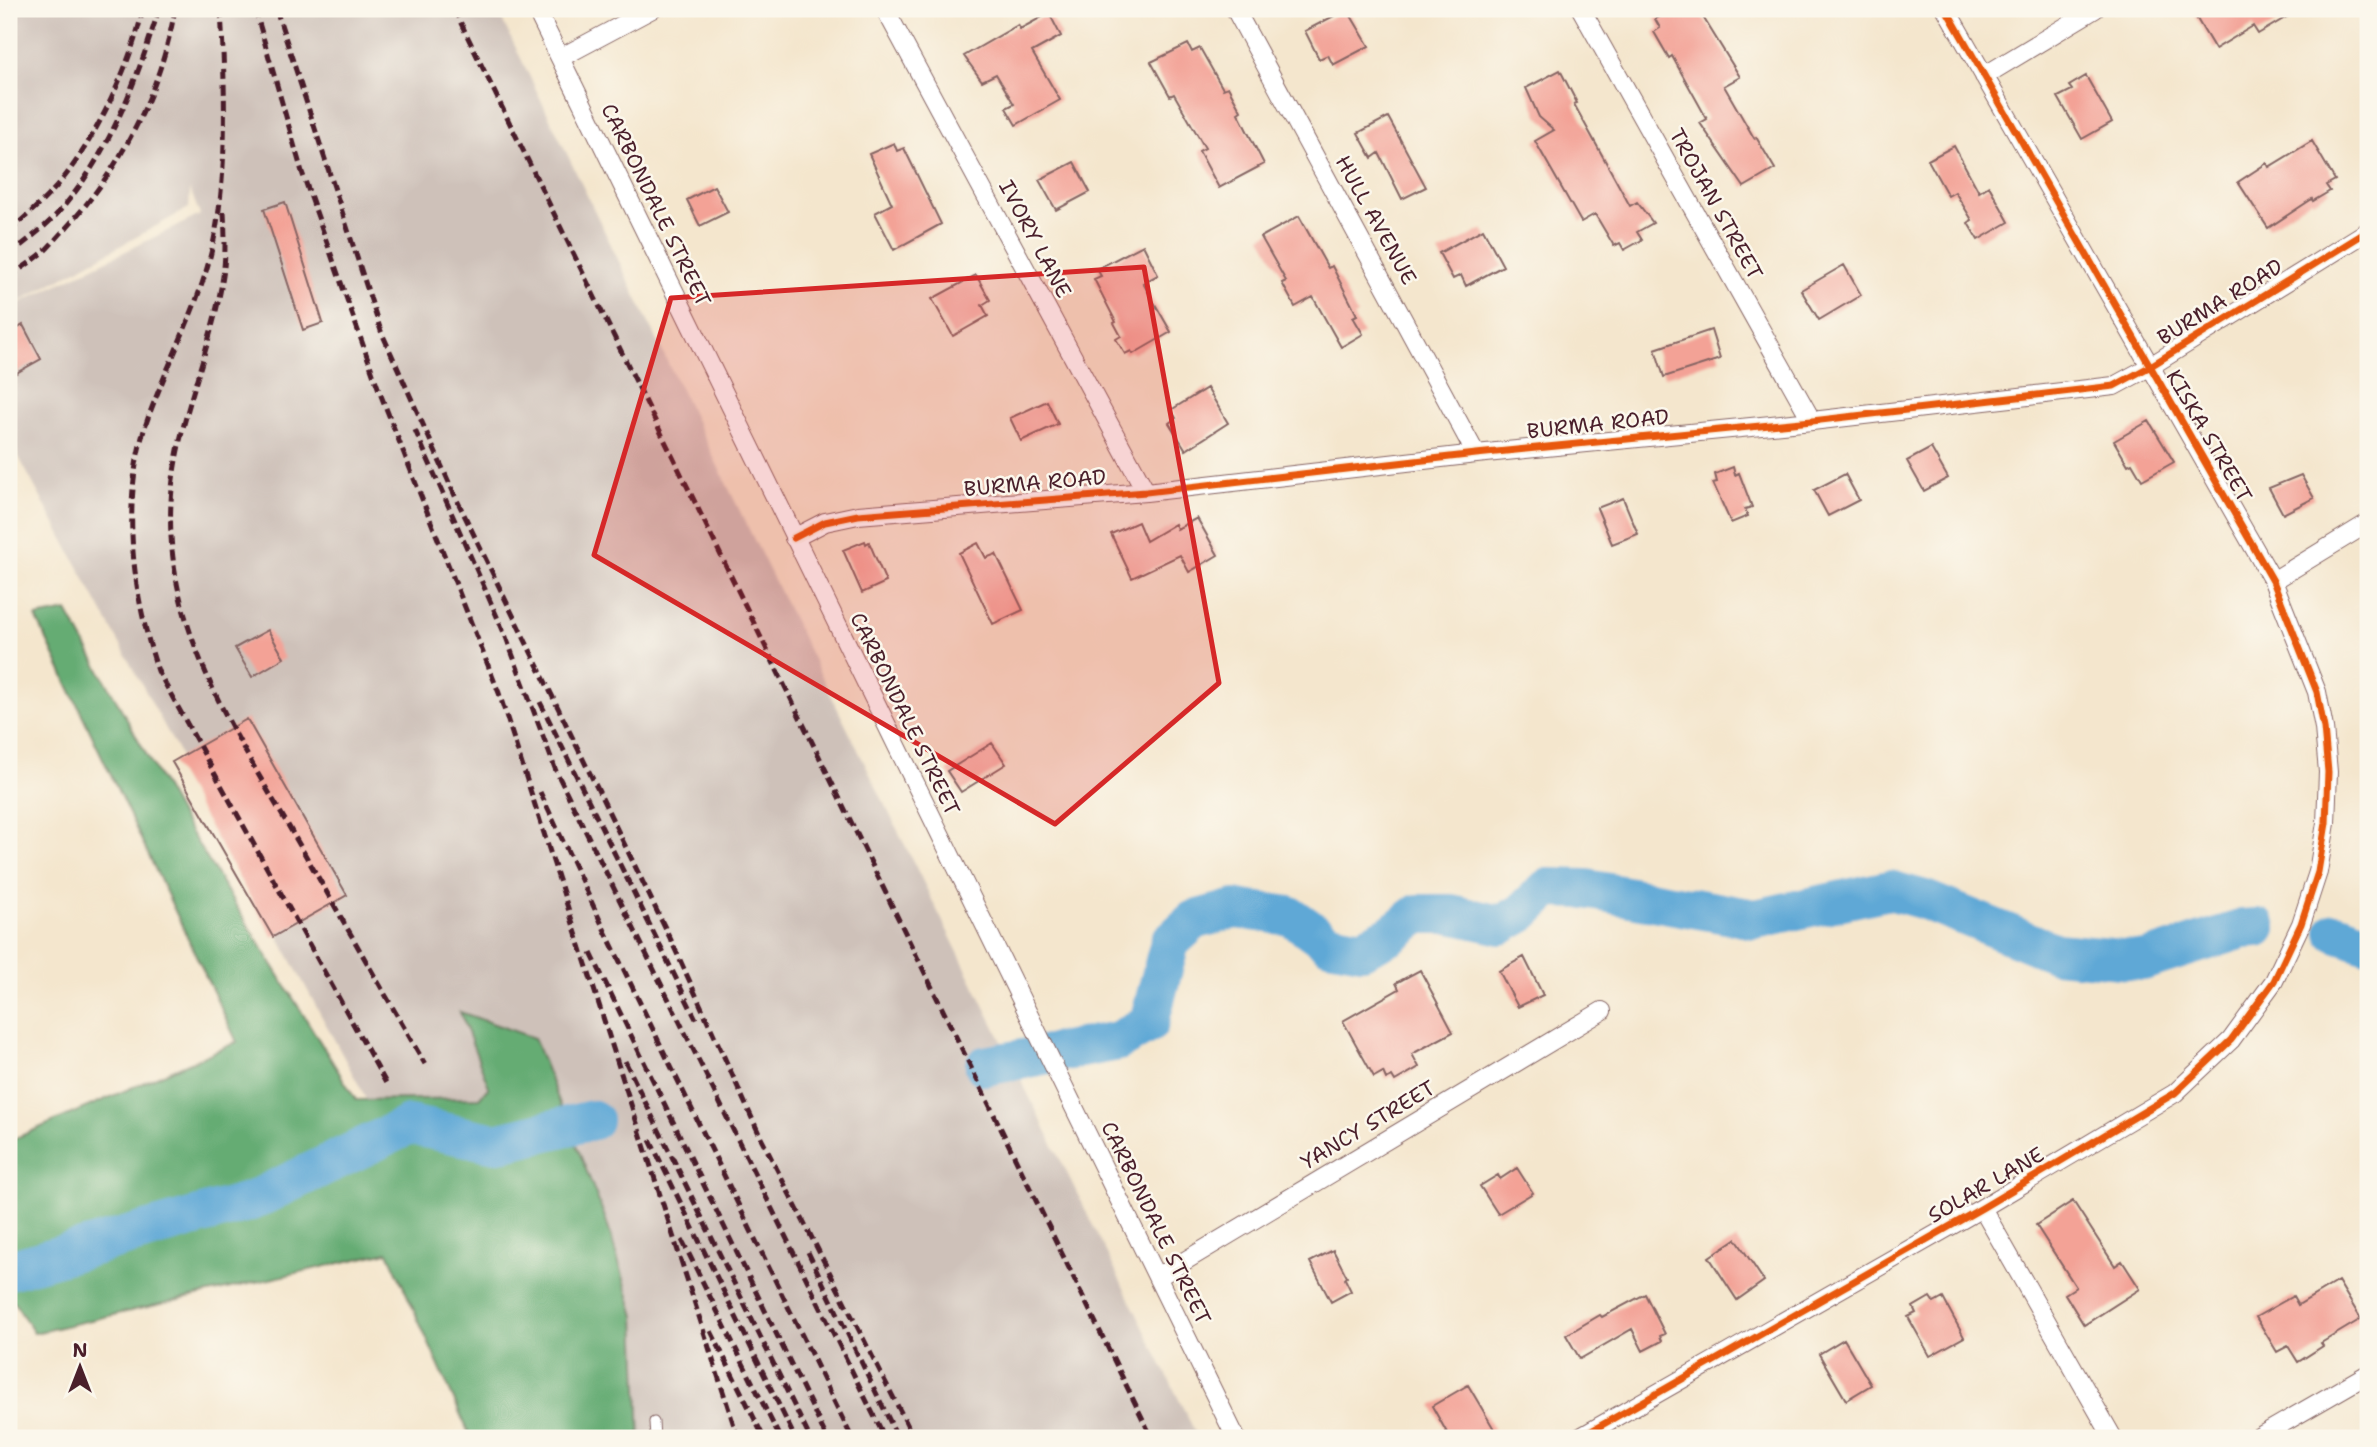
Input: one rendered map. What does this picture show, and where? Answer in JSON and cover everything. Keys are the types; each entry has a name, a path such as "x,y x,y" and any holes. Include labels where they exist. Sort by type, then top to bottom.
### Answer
{"street":[{"name":"CARBONDALE STREET","path":"536,9 1236,1438"},
{"path":"560,58 652,9"},
{"name":"IVORY LANE","path":"885,9 1146,492"},
{"name":"HULL AVENUE","path":"1235,9 1476,454"},
{"name":"TROJAN STREET","path":"1581,9 1812,421"},
{"name":"KISKA STREET","path":"1946,9 2148,367 2273,581 2317,692 2325,728 2328,772 2326,823 2318,872"},
{"path":"1984,76 2095,9"},
{"name":"BURMA ROAD","path":"794,538 825,522 858,515 1146,492 2114,386 2368,231"},
{"path":"2273,581 2368,523"},
{"name":"SOLAR LANE","path":"1579,1438 1982,1208 2175,1093 2231,1041 2274,981 2301,924 2318,872"},
{"name":"YANCY STREET","path":"1158,1277 1602,1012"},
{"path":"1982,1208 2113,1438"},
{"path":"2257,1438 2368,1374"}],"lane":[{"path":"654,1422 655,1438"}],"highlighted area":[{"path":"1144,267 1219,683 1055,824 594,555 671,298"}],"shaded area":[{"path":"9,9 497,9 728,487 1198,1438 550,1438 9,439 9,308 200,215 190,189 189,208 9,307"}],"green space":[{"path":"67,611 180,815 356,1100 479,1098 489,1087 460,1012 534,1038 606,1220 635,1316 640,1438 471,1438 388,1252 34,1333 9,1294 9,1141 237,1042 36,617"}],"building":[{"path":"1347,9 1369,46 1333,65 1328,55 1319,59 1305,31"},
{"path":"1674,9 1698,9 1740,77 1724,86 1775,169 1744,187 1700,123 1707,119 1672,56 1669,58 1654,32 1660,28 1655,19"},
{"path":"2191,9 2300,9 2258,34 2253,26 2215,49"},
{"path":"1049,13 1061,36 1032,52 1060,100 1016,125 1006,108 1014,104 996,74 982,81 964,56 1018,25 1020,29"},
{"path":"1188,44 1192,52 1200,48 1223,89 1228,87 1264,164 1219,188 1199,151 1205,148 1174,94 1170,96 1151,62"},
{"path":"1560,70 1577,103 1574,104 1630,206 1637,202 1653,223 1637,232 1642,240 1624,250 1620,243 1614,246 1595,214 1581,222 1535,141 1554,130 1539,117 1526,88"},
{"path":"2086,76 2112,122 2082,139 2058,97 2072,90 2069,86"},
{"path":"1388,117 1426,187 1402,199 1379,153 1372,158 1358,133"},
{"path":"2312,141 2335,180 2326,185 2330,191 2313,201 2312,199 2268,228 2238,182 2267,163 2269,167"},
{"path":"894,143 897,151 904,148 941,224 894,250 875,213 892,204 869,154"},
{"path":"1954,146 1979,192 1989,186 2009,222 1978,240 1968,223 1972,220 1955,192 1948,196 1928,160"},
{"path":"1074,162 1090,192 1056,210 1039,180"},
{"path":"714,186 728,212 700,226 687,200"},
{"path":"285,202 323,323 303,330 264,209"},
{"path":"1299,216 1328,268 1332,266 1357,315 1353,317 1363,334 1341,347 1313,297 1295,307 1282,283 1286,281 1261,237"},
{"path":"1483,229 1503,266 1466,286 1461,275 1453,279 1439,253"},
{"path":"1143,245 1158,275 1143,283 1171,332 1133,354 1131,351 1125,354 1116,339 1121,336 1114,323 1116,322 1094,279 1101,276 1097,269"},
{"path":"1844,265 1861,295 1819,320 1801,290"},
{"path":"976,275 990,300 982,305 988,316 953,336 932,299"},
{"path":"23,325 41,359 9,377 9,334"},
{"path":"1711,330 1720,359 1664,377 1655,349"},
{"path":"1207,388 1228,423 1186,450 1169,423 1176,418 1171,410"},
{"path":"1047,401 1058,424 1021,441 1010,418"},
{"path":"2149,421 2174,462 2142,480 2132,463 2128,465 2114,441"},
{"path":"1931,448 1948,478 1924,491 1907,461"},
{"path":"1733,467 1735,475 1739,473 1752,507 1745,509 1748,516 1731,523 1713,483 1717,482 1715,474"},
{"path":"1845,474 1859,500 1828,516 1814,490"},
{"path":"2301,475 2314,498 2283,514 2269,488"},
{"path":"1623,498 1638,534 1612,544 1597,508"},
{"path":"1197,518 1218,555 1189,572 1180,555 1132,578 1111,534 1138,522 1146,541 1175,524 1177,529"},
{"path":"865,541 866,544 869,542 886,582 862,593 843,550"},
{"path":"978,543 986,558 996,554 1023,610 993,624 959,553"},
{"path":"268,630 284,658 252,677 235,648"},
{"path":"247,719 347,895 273,937 172,762"},
{"path":"992,743 1006,764 961,792 947,771"},
{"path":"1524,957 1543,995 1518,1007 1499,971"},
{"path":"1420,970 1453,1032 1412,1054 1419,1067 1395,1081 1392,1076 1386,1079 1383,1072 1374,1077 1343,1021 1399,989 1396,983"},
{"path":"1517,1168 1533,1193 1498,1214 1480,1186 1498,1175 1500,1179"},
{"path":"2073,1201 2115,1266 2122,1261 2140,1289 2084,1325 2065,1294 2076,1287 2036,1225"},
{"path":"1736,1239 1764,1281 1737,1300 1709,1257"},
{"path":"1333,1250 1351,1291 1331,1302 1310,1262"},
{"path":"2338,1281 2361,1319 2321,1343 2323,1346 2298,1362 2288,1346 2277,1352 2256,1317 2293,1296 2298,1305"},
{"path":"1645,1294 1665,1334 1660,1336 1662,1341 1643,1351 1632,1329 1580,1359 1566,1335"},
{"path":"1930,1297 1934,1303 1943,1298 1964,1337 1930,1356 1908,1317 1916,1313 1913,1307"},
{"path":"1844,1339 1871,1385 1846,1400 1819,1354"},
{"path":"1468,1385 1494,1429 1477,1438 1450,1438 1432,1406"}],"waterway":[{"path":"985,1066 1118,1041 1149,1023 1170,942 1194,920 1235,909 1291,916 1329,943 1362,949 1390,935 1418,914 1451,914 1501,925 1522,913 1548,888 1586,889 1755,919 1889,890 1925,900 2056,953 2143,961 2243,929 2257,928"},
{"path":"2336,932 2368,943"},
{"path":"9,1270 251,1201 409,1125 496,1143 593,1120"}],"railway":[{"path":"9,232 60,183 91,138 131,51 143,9"},
{"path":"9,255 57,214 91,168 131,90 159,9"},
{"path":"9,277 43,252 105,179 149,98 169,39 175,9"},
{"path":"221,9 224,139 219,206 201,287 154,402 139,451 132,514 136,579 158,671 387,1085"},
{"path":"255,9 302,172 380,393 499,693 738,1438"},
{"path":"276,9 381,331 456,498 670,938 761,1138 914,1438"},
{"path":"454,9 1152,1438"},
{"path":"224,212 223,276 174,473 171,502 172,549 179,595 192,639 230,723 425,1064"},
{"path":"415,430 506,637 556,771 885,1438"},
{"path":"540,702 696,1019"},
{"path":"540,792 852,1438"},
{"path":"591,953 827,1438"},
{"path":"625,1061 810,1438"},
{"path":"650,1140 795,1438"},
{"path":"682,1240 780,1438"},
{"path":"808,1252 898,1438"},
{"path":"711,1331 764,1438"}],"cycle path":[{"path":"1579,1438 1982,1208 2175,1093 2231,1040 2274,981 2301,924 2318,872 2326,823 2328,772 2324,728 2317,692 2273,581 1946,9"},
{"path":"794,538 825,522 858,515 1146,492 2114,386 2368,231"}]}
